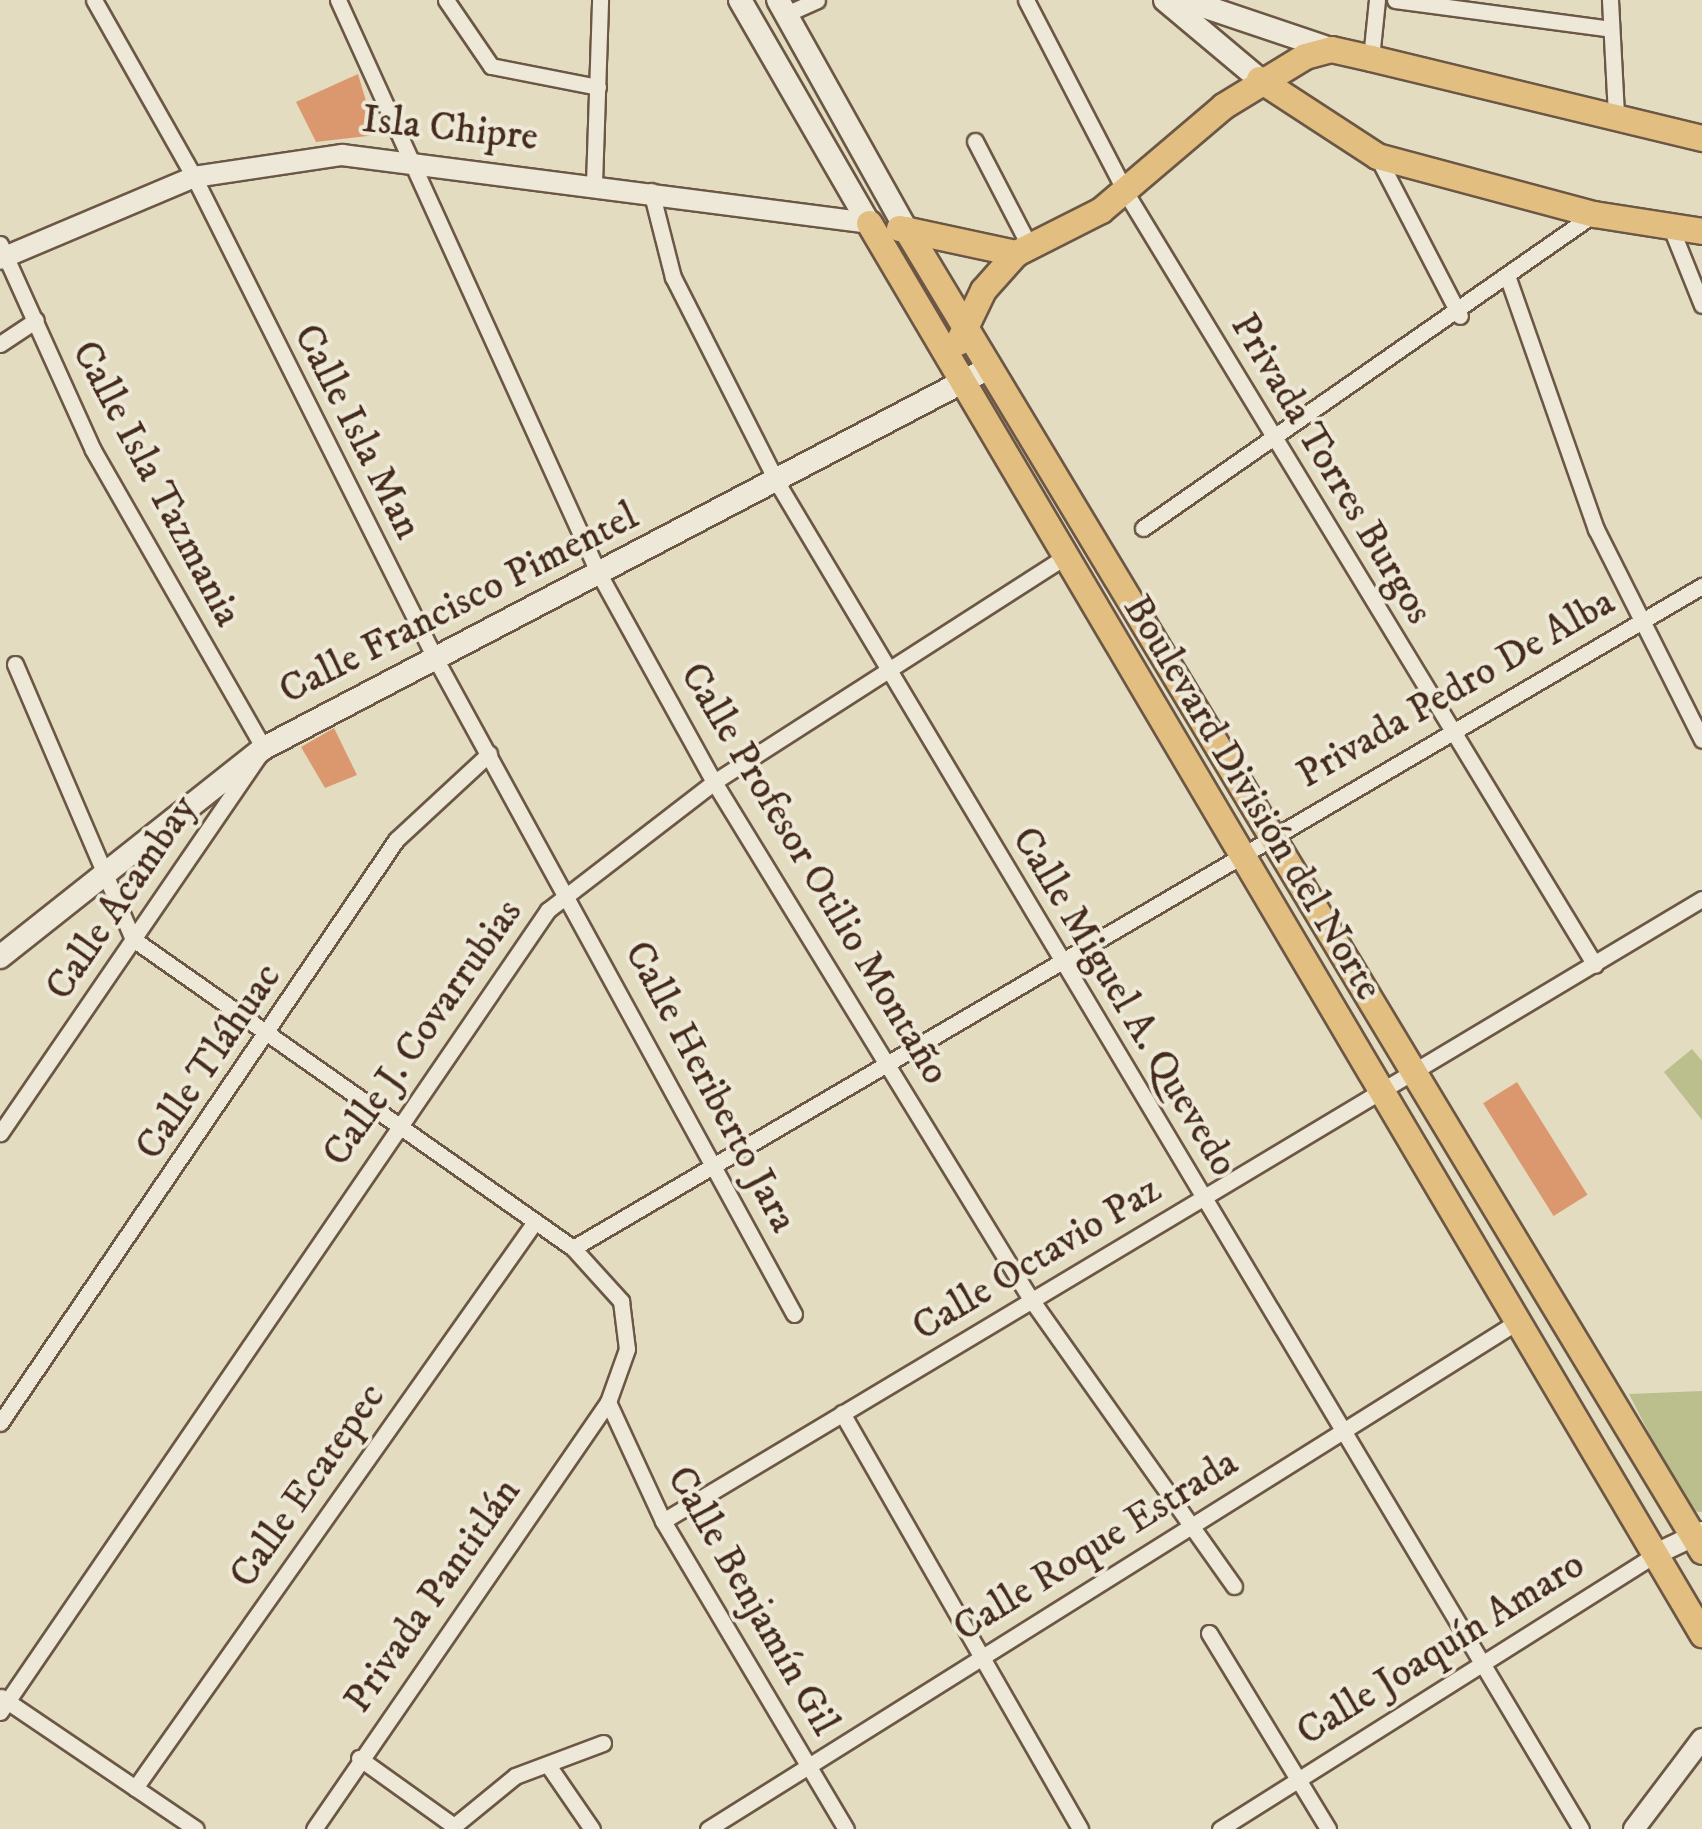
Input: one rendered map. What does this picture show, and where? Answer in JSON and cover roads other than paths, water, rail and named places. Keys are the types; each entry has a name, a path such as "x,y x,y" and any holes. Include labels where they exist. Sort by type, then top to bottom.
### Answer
{"main road":[{"name":"Boulevard División del Norte","path":"740,0 944,356 1520,1320 1702,1634"},
{"path":"1165,0 1292,107 1377,156 1594,214 1702,230"},
{"path":"1185,0 1330,49 1702,138"},
{"name":"Boulevard División del Norte","path":"782,7 987,369 1266,836 1699,1539"},
{"path":"944,356 966,332 983,290 1023,250 1126,192 1258,80 1330,49"},
{"path":"1223,106 1259,96 1292,107"},
{"name":"Isla Chipre","path":"869,223 906,229"},
{"path":"906,229 1023,250"},
{"name":"Calle Francisco Pimentel","path":"0,958 264,748 434,656 778,484 987,369"}],"street":[{"name":"Calle Isla Man","path":"94,0 194,177 434,656 570,890"},
{"name":"Calle Profesor Otilio Montaño","path":"338,0 406,157 598,572 714,782 892,1064 1030,1298 1184,1528 1234,1586"},
{"path":"446,0 491,66 598,87"},
{"path":"594,184 600,0"},
{"path":"782,7 817,0"},
{"name":"Privada Torres Burgos","path":"1026,0 1126,192 1594,964"},
{"path":"1372,58 1377,0"},
{"path":"1395,0 1611,28"},
{"path":"1610,0 1616,115"},
{"path":"975,141 1023,250"},
{"path":"1377,156 1404,216 1460,316"},
{"name":"Isla Chipre","path":"2,253 194,177 265,162 406,157 869,223"},
{"name":"Calle Miguel A. Quevedo","path":"651,191 673,277 778,484 884,672 1205,1196 1580,1829"},
{"path":"1143,528 1460,316 1594,214"},
{"path":"1671,228 1702,305"},
{"name":"Calle Isla Tazmania","path":"2,253 94,450 264,748"},
{"path":"1509,281 1638,621 1702,740"},
{"path":"0,344 36,320"},
{"name":"Calle J. Covarrubias","path":"3,1703 523,938 570,890 714,782 1064,557"},
{"name":"Privada Pedro De Alba","path":"573,1248 714,1172 1240,851 1702,586"},
{"path":"15,664 102,875 133,939"},
{"name":"Calle Acambay","path":"0,1133 264,748"},
{"name":"Calle Tláhuac","path":"0,1423 266,1038 396,840 489,754"},
{"name":"Calle Heriberto Jara","path":"570,890 714,1172 794,1314"},
{"name":"Calle Octavio Paz","path":"663,1521 1702,899"},
{"name":"Privada Pantitlán","path":"133,939 394,1130 573,1248 621,1300 627,1349 608,1402 359,1758 314,1829"},
{"name":"Calle Ecatepec","path":"135,1788 534,1223"},
{"name":"Calle Roque Estrada","path":"708,1829 1520,1320"},
{"name":"Calle Benjamín Gil","path":"608,1402 663,1521 846,1829"},
{"path":"842,1413 977,1658 1080,1829"},
{"name":"Calle Joaquín Amaro","path":"1220,1829 1656,1554 1699,1539"},
{"path":"1209,1633 1328,1829"},
{"path":"3,1703 196,1829"},
{"path":"1634,1829 1702,1739"},
{"path":"359,1758 454,1826 515,1776 550,1768 603,1743"},
{"path":"550,1768 592,1829"}]}
